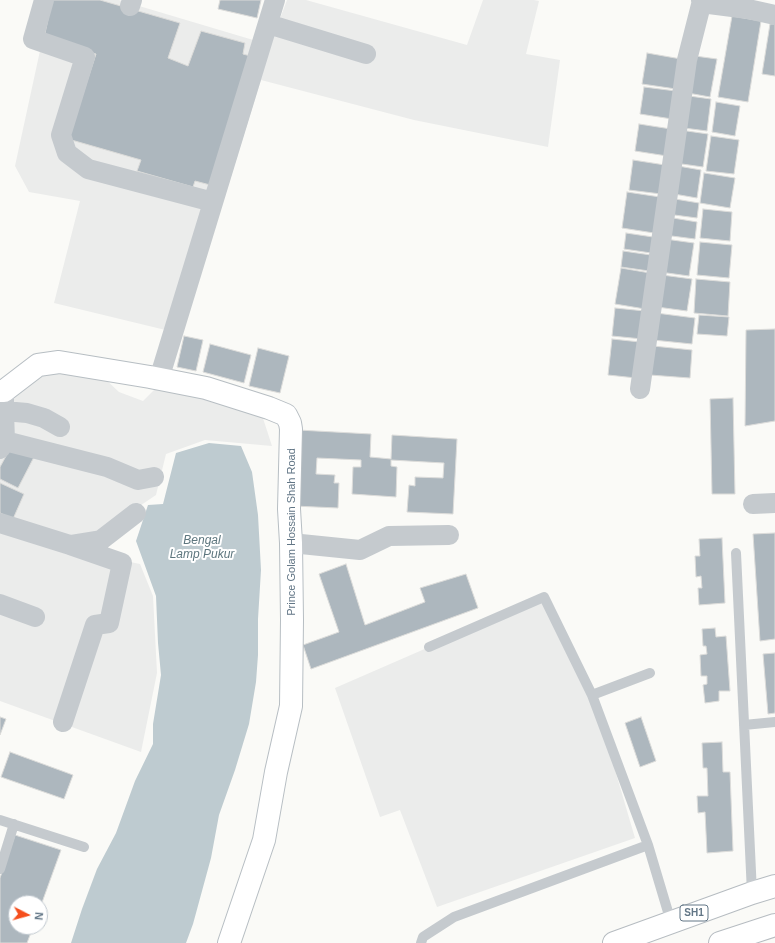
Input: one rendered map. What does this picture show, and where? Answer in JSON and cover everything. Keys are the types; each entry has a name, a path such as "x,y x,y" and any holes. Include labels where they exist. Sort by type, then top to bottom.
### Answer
{"street":[{"path":"44,0 33,39 85,57 61,135 67,153 88,169 213,202"},
{"path":"159,379 275,0"},
{"path":"640,388 688,60 702,0 709,4 749,4 775,15"},
{"path":"268,24 366,54"},
{"name":"Prince Golam Hossain Shah Road","path":"3,398 38,365 60,362 206,388 269,408 286,415 290,422 289,509 292,620 291,706 276,772 264,840 230,943"},
{"path":"3,398 26,413 44,418 60,427"},
{"path":"3,398 2,445 107,467 138,480 154,477"},
{"path":"753,504 775,503"},
{"path":"70,545 101,540 136,513"},
{"path":"0,523 122,563 109,623 95,625 62,722"},
{"path":"291,543 360,550 389,536 449,536"},
{"path":"0,604 35,617"},
{"name":"SH1","path":"614,943 775,886"},
{"path":"720,943 775,925"}],"lane":[{"path":"736,552 752,893"},
{"path":"429,647 544,597 592,694 648,845 671,922"},
{"path":"592,694 650,673"},
{"path":"744,725 775,722"},
{"path":"0,820 84,847"},
{"path":"0,869 14,824"},
{"path":"421,943 423,938 454,917 648,845"}],"shaded area":[{"path":"51,0 119,0 270,45 287,0 306,0 467,45 483,0 539,1 526,54 560,60 548,147 414,120 261,80 182,334 54,303 80,201 29,192 15,166"},
{"path":"40,371 103,377 119,392 143,401 157,387 260,409 272,446 205,440 166,454 156,495 95,536 71,541 0,518 0,458 9,395"},
{"path":"0,528 72,550 140,564 153,596 157,673 141,752 0,701"},
{"path":"544,597 595,702 635,838 437,907 400,810 380,817 335,688"}],"water":[{"name":"Bengal Lamp Pukur","path":"209,443 241,446 252,472 258,515 261,570 256,682 249,724 219,815 211,858 193,924 186,943 71,943 97,869 116,833 135,781 153,744 153,724 161,675 156,596 136,541 148,505 163,504 176,453"}],"building":[{"path":"52,0 100,0 180,23 168,58 188,66 201,31 245,43 243,54 254,57 214,186 195,181 193,187 137,171 141,160 68,139 96,54 44,38"},
{"path":"220,0 261,0 257,18 218,9"},
{"path":"732,16 761,21 748,102 718,97"},
{"path":"770,24 775,24 775,76 762,74"},
{"path":"647,53 681,59 676,89 642,84"},
{"path":"695,56 717,59 710,97 688,93"},
{"path":"644,87 676,91 672,119 640,114"},
{"path":"689,96 711,99 707,131 684,128"},
{"path":"716,102 740,106 735,136 712,132"},
{"path":"639,124 671,129 667,156 635,151"},
{"path":"680,130 708,134 703,167 675,163"},
{"path":"711,136 739,140 734,174 706,171"},
{"path":"633,160 665,165 661,194 629,190"},
{"path":"678,166 701,170 697,198 674,194"},
{"path":"704,173 735,178 730,208 700,203"},
{"path":"627,192 660,197 654,233 622,228"},
{"path":"669,198 699,203 697,218 667,214"},
{"path":"703,209 732,212 730,241 700,238"},
{"path":"667,217 697,222 695,239 664,235"},
{"path":"626,233 653,237 651,253 624,249"},
{"path":"665,239 694,243 689,276 660,272"},
{"path":"700,242 732,245 729,278 697,275"},
{"path":"623,251 651,255 649,271 621,267"},
{"path":"621,268 650,273 645,309 615,304"},
{"path":"662,275 692,279 687,311 657,307"},
{"path":"696,279 730,282 728,316 694,313"},
{"path":"615,308 645,311 642,339 612,336"},
{"path":"656,313 695,318 692,344 653,340"},
{"path":"699,315 729,317 727,336 697,334"},
{"path":"775,329 775,421 745,426 746,330"},
{"path":"184,336 203,340 196,371 177,367"},
{"path":"612,339 640,342 636,378 608,375"},
{"path":"210,344 251,355 244,383 203,372"},
{"path":"653,346 692,350 690,378 650,375"},
{"path":"258,348 289,356 280,393 249,386"},
{"path":"733,398 735,494 712,494 710,399"},
{"path":"298,430 371,434 370,457 391,459 392,435 457,439 453,514 407,512 409,485 415,486 415,477 443,478 444,463 391,460 391,466 397,467 396,497 352,494 353,467 361,467 361,460 317,458 316,474 335,475 334,483 339,483 338,508 294,506"},
{"path":"12,445 34,457 18,488 0,479 0,467"},
{"path":"0,483 24,494 13,519 0,513"},
{"path":"775,533 775,639 760,641 753,534"},
{"path":"722,538 725,603 699,605 698,588 702,588 701,576 696,577 695,556 700,556 699,539"},
{"path":"346,564 365,625 425,602 420,588 466,574 478,608 311,669 303,645 339,632 319,574"},
{"path":"715,628 716,637 726,636 730,691 719,691 719,701 705,703 703,685 707,684 707,676 701,676 700,655 707,654 706,646 703,646 702,629"},
{"path":"775,653 775,713 768,714 763,654"},
{"path":"0,717 6,719 0,735"},
{"path":"641,717 656,761 640,767 625,723"},
{"path":"722,742 723,772 730,772 733,851 707,853 705,812 698,813 697,796 708,796 707,768 703,768 702,743"},
{"path":"10,752 73,775 64,799 1,777"},
{"path":"15,835 61,850 45,895 8,895 8,935 30,935 27,943 0,943 0,878"}]}
